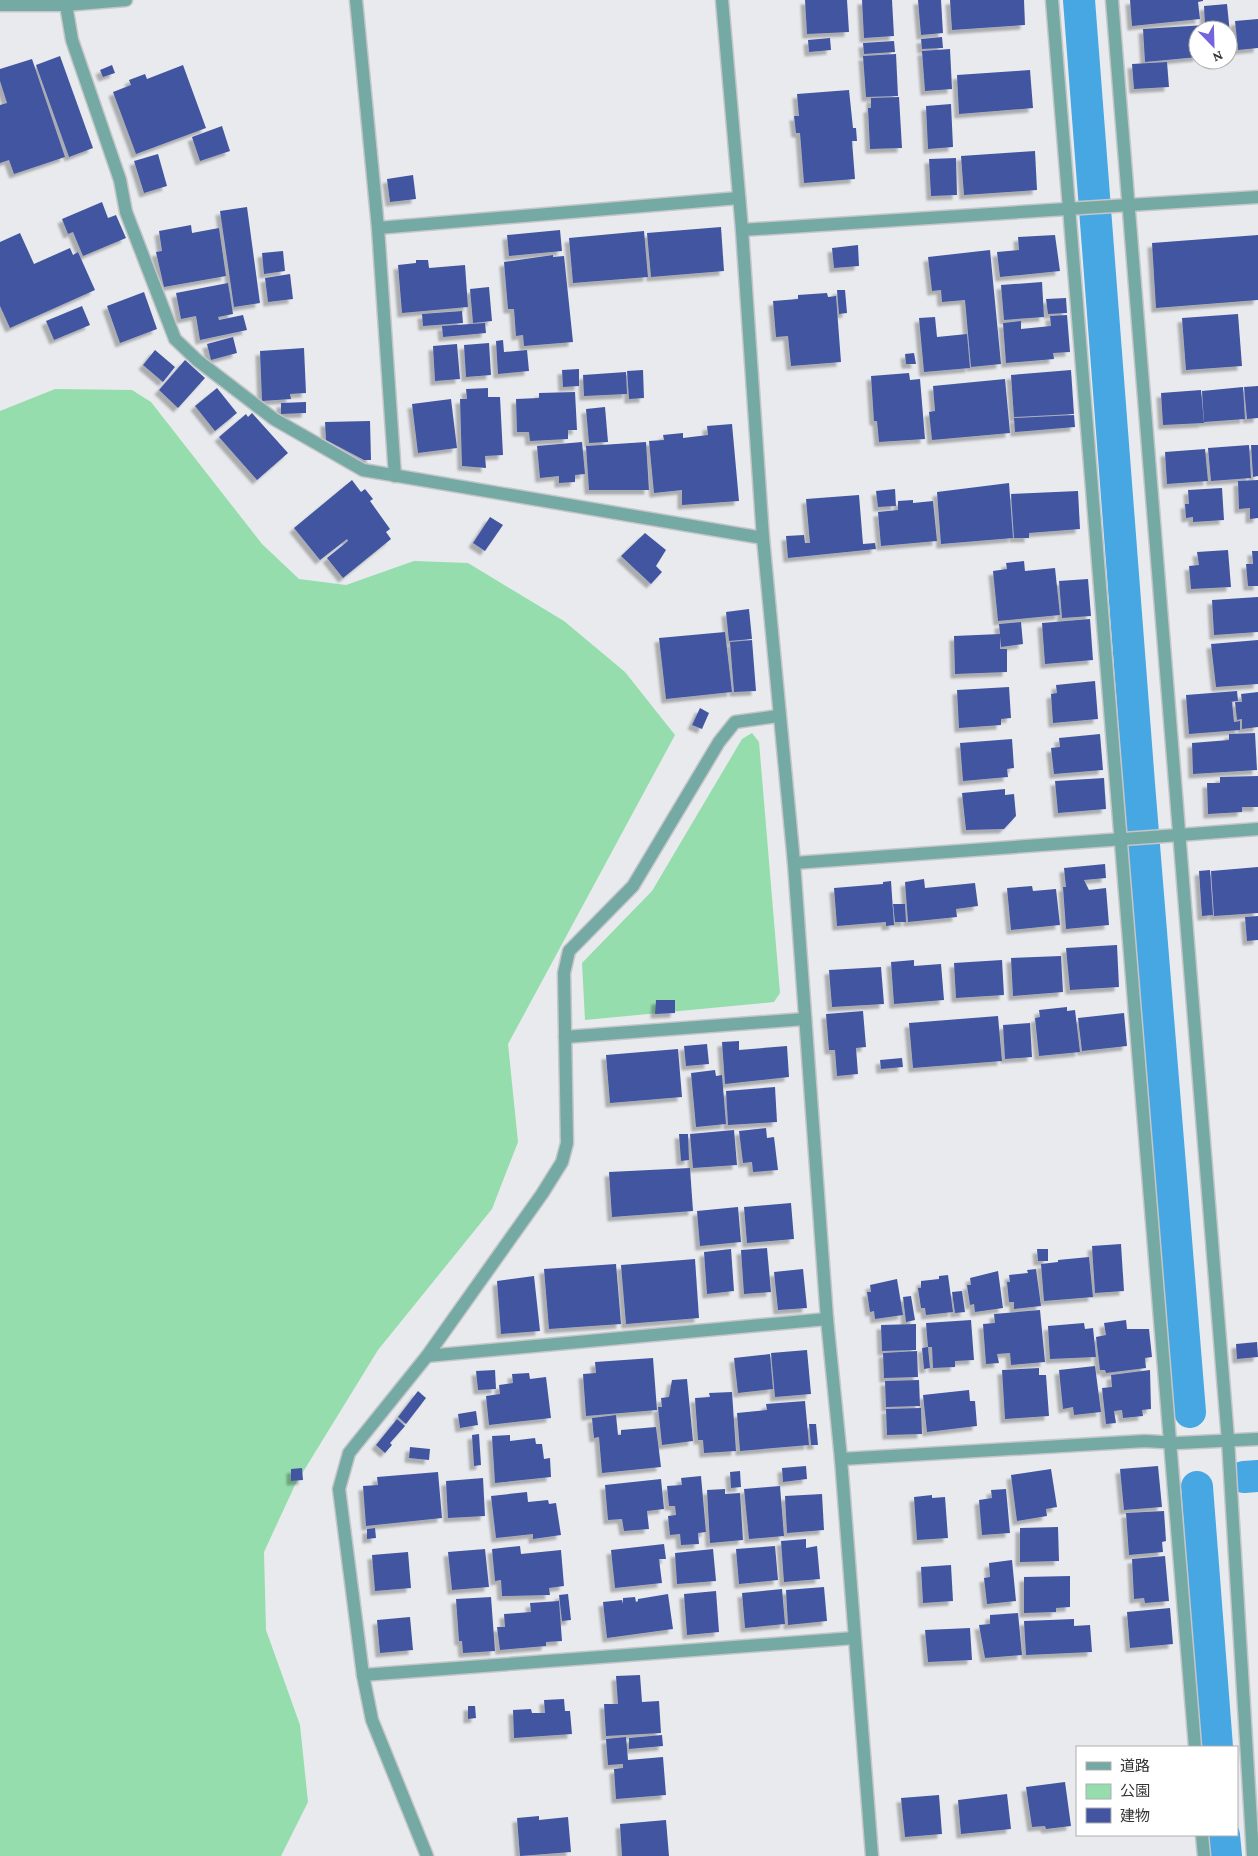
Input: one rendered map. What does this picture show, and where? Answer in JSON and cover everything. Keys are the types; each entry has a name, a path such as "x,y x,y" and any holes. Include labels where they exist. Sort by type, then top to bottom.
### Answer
{"street":[{"path":"0,5 66,5 126,0"},
{"path":"356,0 378,228 395,476"},
{"path":"722,0 742,230 763,538 778,716 794,863 827,1318 841,1459 872,1856"},
{"path":"1052,0 1074,210 1127,838 1174,1443 1195,1746"},
{"path":"1112,0 1129,206 1173,835 1228,1440 1253,1856"},
{"path":"66,5 72,40 120,180 126,212 175,339 197,360 274,419 363,470 763,538"},
{"path":"742,230 1258,197"},
{"path":"378,228 739,198"},
{"path":"427,1856 372,1720 363,1675 339,1489 350,1453 427,1356 542,1194 562,1162 567,1144 564,973 569,951 633,886 720,742 735,722 778,716"},
{"path":"794,863 1258,829"},
{"path":"565,1037 805,1019"},
{"path":"427,1356 827,1318"},
{"path":"841,1459 1145,1441 1174,1443 1258,1439"},
{"path":"363,1675 854,1638"},
{"path":"1202,1836 1204,1856"}],"green space":[{"path":"55,389 132,390 151,402 262,544 299,579 346,585 414,561 468,563 564,621 625,672 675,735 508,1044 518,1142 492,1209 378,1350 295,1485 264,1552 266,1630 300,1725 308,1802 281,1856 0,1856 0,411"},
{"path":"752,733 759,742 780,993 774,1002 585,1020 582,963 652,891 742,739"}],"building":[{"path":"805,0 847,0 849,32 807,34"},
{"path":"862,0 892,0 894,36 864,38"},
{"path":"918,0 941,0 943,33 921,35"},
{"path":"950,0 1024,0 1025,25 952,30"},
{"path":"1130,0 1203,0 1198,2 1200,19 1132,26"},
{"path":"1227,4 1229,20 1205,20 1204,6"},
{"path":"1258,19 1258,48 1238,50 1238,21"},
{"path":"1188,26 1188,58 1145,62 1143,29"},
{"path":"942,37 943,48 922,49 921,39"},
{"path":"830,38 831,50 809,52 808,40"},
{"path":"894,41 895,52 864,54 863,43"},
{"path":"950,49 952,89 925,91 922,51"},
{"path":"896,54 898,96 866,97 863,56"},
{"path":"60,56 93,148 69,157 36,65"},
{"path":"32,59 65,157 14,174 9,160 0,163 0,105 7,103 0,81 0,69"},
{"path":"1167,62 1169,87 1134,89 1132,64"},
{"path":"112,65 115,73 103,77 100,70"},
{"path":"183,65 206,128 136,154 113,92 131,85 129,80 145,74 147,79"},
{"path":"1030,70 1033,108 959,114 957,75"},
{"path":"849,90 853,128 856,128 857,141 852,141 855,179 804,183 800,133 796,133 794,116 799,116 797,94"},
{"path":"899,97 902,148 870,149 868,108 871,108 871,98"},
{"path":"951,104 953,147 928,149 926,106"},
{"path":"222,126 230,151 200,161 192,137"},
{"path":"1035,151 1037,190 964,195 961,156"},
{"path":"158,154 167,186 144,193 134,161"},
{"path":"956,158 957,195 931,196 929,159"},
{"path":"413,175 416,199 390,202 387,179"},
{"path":"102,202 108,218 116,215 126,238 83,256 73,232 68,234 62,219"},
{"path":"247,207 260,303 234,307 220,211"},
{"path":"191,225 192,233 219,228 226,276 164,287 156,252 162,251 159,231"},
{"path":"721,227 724,271 651,277 647,233"},
{"path":"560,230 562,251 509,256 507,235"},
{"path":"644,231 648,277 573,283 569,238"},
{"path":"20,233 34,264 70,248 73,255 78,252 95,290 10,328 0,306 0,242"},
{"path":"1055,235 1060,271 1000,277 997,252 1019,250 1018,237"},
{"path":"1258,235 1258,300 1156,308 1152,243"},
{"path":"858,245 859,266 834,268 832,248"},
{"path":"990,250 1001,364 971,367 965,300 942,302 941,290 932,291 928,257"},
{"path":"283,251 285,271 264,274 262,253"},
{"path":"553,255 553,257 564,256 573,342 524,346 523,335 516,336 514,309 508,309 504,262"},
{"path":"416,260 428,260 429,268 465,265 468,307 402,313 398,265 416,263"},
{"path":"290,274 293,299 268,302 265,278"},
{"path":"1042,282 1044,317 1004,320 1001,285"},
{"path":"228,283 233,314 218,317 219,320 243,315 247,330 200,340 196,316 181,319 176,293"},
{"path":"489,287 492,321 473,323 470,289"},
{"path":"837,290 845,290 847,313 839,314"},
{"path":"144,292 157,329 120,343 107,306"},
{"path":"827,293 828,297 836,296 841,362 791,366 788,336 776,337 773,301 798,299 798,295"},
{"path":"1066,298 1067,313 1048,314 1046,299"},
{"path":"82,306 90,325 54,340 46,321"},
{"path":"462,311 463,323 423,326 422,314"},
{"path":"1238,314 1242,366 1186,370 1182,318"},
{"path":"1067,315 1070,352 1053,353 1054,359 1006,363 1003,323 1021,321 1021,329 1051,326 1050,316"},
{"path":"935,317 937,337 967,334 970,368 924,372 919,318"},
{"path":"485,323 486,333 443,337 442,326"},
{"path":"233,337 237,353 211,360 207,344"},
{"path":"503,340 504,352 527,350 529,371 498,374 496,341"},
{"path":"489,343 491,375 466,377 464,345"},
{"path":"457,344 460,379 435,381 433,346"},
{"path":"304,348 306,393 290,394 291,399 262,401 260,351"},
{"path":"155,350 175,367 163,382 143,365"},
{"path":"914,353 916,364 906,364 905,354"},
{"path":"185,360 205,378 178,408 159,390"},
{"path":"579,369 579,386 563,387 562,370"},
{"path":"643,370 644,398 629,399 627,371"},
{"path":"1071,370 1074,414 1014,417 1011,375"},
{"path":"626,372 627,394 584,396 583,375"},
{"path":"909,373 910,380 920,379 925,439 879,442 877,421 874,421 871,376"},
{"path":"1005,379 1010,433 932,440 929,412 935,411 933,386"},
{"path":"1258,386 1258,418 1247,419 1244,387"},
{"path":"1243,387 1245,419 1204,422 1202,391"},
{"path":"217,388 237,413 215,431 195,406"},
{"path":"488,388 488,397 500,397 503,455 485,456 486,468 462,466 460,399 467,399 466,389"},
{"path":"1201,390 1204,423 1163,425 1161,393"},
{"path":"575,392 577,430 568,430 568,439 530,441 529,432 517,432 516,399 539,398 539,393"},
{"path":"451,399 457,448 418,453 412,404"},
{"path":"306,402 306,413 281,414 281,403"},
{"path":"605,407 608,442 589,443 586,409"},
{"path":"252,413 288,453 257,480 219,437 246,414 248,417"},
{"path":"1074,415 1075,427 1015,432 1014,418"},
{"path":"370,421 371,460 364,460 326,440 325,422"},
{"path":"732,424 739,501 682,505 682,490 654,493 649,441 664,440 663,435 683,433 683,438 708,435 707,426"},
{"path":"582,442 585,474 575,475 575,482 559,483 559,476 540,478 537,446"},
{"path":"646,442 649,490 589,490 586,446"},
{"path":"1249,445 1251,478 1211,481 1208,448"},
{"path":"1251,445 1258,445 1258,476 1253,477"},
{"path":"1205,449 1208,481 1167,484 1165,452"},
{"path":"352,480 361,492 365,489 373,499 370,501 390,529 386,532 391,539 343,578 327,558 348,541 347,539 320,560 294,528"},
{"path":"1258,480 1258,518 1250,519 1250,508 1239,509 1238,481"},
{"path":"1009,483 1013,538 941,544 937,492"},
{"path":"1222,488 1224,520 1193,522 1193,517 1186,518 1185,504 1189,504 1188,490"},
{"path":"895,489 896,506 878,507 876,491"},
{"path":"1078,491 1080,529 1029,533 1029,538 1014,538 1011,494"},
{"path":"859,495 863,544 875,543 876,549 788,558 786,536 804,535 805,543 810,543 806,499"},
{"path":"913,500 913,503 933,501 937,541 881,546 878,512 898,510 898,501"},
{"path":"490,517 503,525 485,551 473,543"},
{"path":"645,533 666,550 656,566 662,572 651,584 621,556"},
{"path":"1228,550 1231,587 1191,589 1189,566 1199,565 1197,552"},
{"path":"1252,551 1258,551 1258,586 1248,586 1246,564 1253,564"},
{"path":"1024,561 1025,571 1055,568 1060,615 998,621 993,571 1007,569 1006,563"},
{"path":"1088,579 1091,616 1062,618 1059,581"},
{"path":"1258,597 1258,632 1214,635 1212,600"},
{"path":"749,609 752,639 729,641 726,612"},
{"path":"1090,619 1093,660 1045,664 1042,623"},
{"path":"1021,622 1023,644 1001,647 1000,637 1000,649 1007,649 1007,672 955,674 954,636 1000,634 999,624"},
{"path":"725,632 732,692 666,699 659,638"},
{"path":"752,640 756,691 734,692 730,642"},
{"path":"1258,640 1258,684 1216,687 1211,644"},
{"path":"1095,681 1098,719 1053,723 1051,694 1057,693 1056,685"},
{"path":"1009,687 1011,718 1001,719 1001,725 959,728 957,690"},
{"path":"1237,691 1238,701 1230,702 1232,702 1234,722 1240,721 1240,730 1189,734 1186,695"},
{"path":"1258,692 1258,727 1242,729 1242,719 1237,720 1235,702 1242,702 1241,694"},
{"path":"700,708 709,713 702,729 692,725"},
{"path":"1255,733 1257,770 1193,774 1192,743 1229,740 1229,734"},
{"path":"1100,734 1103,770 1054,774 1051,748 1060,747 1059,738"},
{"path":"1012,739 1014,768 1007,769 1008,777 963,781 960,743"},
{"path":"1258,776 1258,807 1242,807 1242,812 1208,814 1207,783 1220,783 1220,777"},
{"path":"1104,778 1106,809 1058,813 1055,781"},
{"path":"1005,789 1005,795 1014,794 1016,816 1004,829 966,830 962,793"},
{"path":"1105,864 1106,878 1084,880 1089,890 1106,888 1109,925 1066,929 1063,887 1066,887 1064,868"},
{"path":"1258,867 1258,913 1214,916 1211,871"},
{"path":"1210,870 1213,915 1202,916 1199,871"},
{"path":"924,879 925,888 975,883 978,906 956,909 957,917 908,922 905,882"},
{"path":"891,881 894,925 886,926 886,922 837,926 834,888 883,884 883,882"},
{"path":"1032,886 1033,891 1056,889 1060,925 1011,930 1007,888"},
{"path":"893,904 905,904 906,922 895,922"},
{"path":"1258,916 1258,940 1247,941 1245,917"},
{"path":"1117,945 1119,987 1070,990 1066,948"},
{"path":"1061,956 1063,992 1013,996 1011,958"},
{"path":"914,960 914,966 941,964 944,1000 894,1004 891,962"},
{"path":"1002,960 1004,995 956,998 954,963"},
{"path":"881,967 884,1004 832,1007 829,970"},
{"path":"656,1000 675,1000 675,1013 655,1014"},
{"path":"1067,1007 1067,1011 1075,1010 1080,1052 1039,1056 1035,1018 1040,1017 1039,1010"},
{"path":"863,1011 866,1047 856,1048 858,1074 837,1076 835,1050 829,1050 826,1014"},
{"path":"1124,1013 1127,1046 1082,1051 1078,1018"},
{"path":"998,1016 1002,1061 913,1068 909,1023"},
{"path":"1030,1023 1032,1057 1005,1059 1003,1025"},
{"path":"739,1041 739,1050 787,1046 789,1077 725,1084 722,1042"},
{"path":"707,1044 709,1064 686,1066 684,1046"},
{"path":"678,1049 682,1097 610,1103 606,1055"},
{"path":"902,1058 903,1067 881,1069 880,1060"},
{"path":"715,1070 716,1076 722,1075 726,1124 696,1127 691,1073"},
{"path":"775,1087 777,1122 728,1125 726,1091"},
{"path":"766,1128 767,1138 774,1137 778,1170 753,1172 752,1162 743,1163 739,1131"},
{"path":"734,1130 737,1165 693,1168 690,1134"},
{"path":"679,1134 688,1134 689,1160 681,1161"},
{"path":"690,1168 693,1211 612,1217 609,1172"},
{"path":"791,1203 794,1239 747,1243 744,1207"},
{"path":"738,1207 741,1242 700,1246 697,1211"},
{"path":"1121,1244 1124,1291 1095,1293 1092,1246"},
{"path":"767,1248 771,1292 744,1294 741,1250"},
{"path":"731,1249 734,1291 707,1294 704,1252"},
{"path":"1037,1249 1048,1249 1048,1261 1038,1261"},
{"path":"1089,1257 1093,1297 1044,1301 1041,1264 1058,1262 1058,1260"},
{"path":"695,1259 699,1318 626,1324 621,1265"},
{"path":"616,1264 621,1324 549,1329 544,1269"},
{"path":"803,1269 807,1308 778,1310 774,1272"},
{"path":"1036,1269 1041,1306 1014,1309 1014,1302 1009,1302 1007,1282 1010,1282 1009,1275 1028,1273 1027,1270"},
{"path":"998,1271 1003,1308 975,1312 974,1304 970,1305 967,1285 971,1285 970,1278"},
{"path":"948,1275 953,1312 926,1315 925,1308 921,1308 918,1288 921,1288 921,1281 939,1279 939,1276"},
{"path":"534,1276 540,1331 501,1334 497,1281"},
{"path":"897,1279 903,1315 875,1319 874,1311 870,1312 867,1292 871,1292 870,1285"},
{"path":"962,1291 965,1312 955,1313 952,1292"},
{"path":"911,1296 915,1320 906,1322 903,1297"},
{"path":"1040,1310 1045,1362 1011,1365 1010,1353 997,1354 999,1363 986,1364 983,1324 995,1323 994,1314"},
{"path":"971,1320 974,1360 955,1361 955,1367 933,1368 932,1347 928,1347 926,1323"},
{"path":"1126,1320 1127,1329 1149,1329 1152,1357 1145,1358 1146,1368 1106,1373 1105,1370 1100,1370 1096,1337 1106,1335 1104,1323"},
{"path":"1084,1323 1085,1329 1093,1328 1096,1357 1050,1359 1048,1326"},
{"path":"916,1324 916,1350 882,1351 881,1325"},
{"path":"1257,1342 1258,1357 1237,1359 1236,1344"},
{"path":"928,1347 930,1368 924,1369 922,1348"},
{"path":"807,1350 811,1394 775,1397 771,1353"},
{"path":"917,1351 918,1377 884,1378 883,1353"},
{"path":"770,1354 773,1389 738,1393 734,1358"},
{"path":"653,1358 657,1410 586,1416 583,1374 596,1373 595,1362"},
{"path":"1095,1366 1101,1412 1074,1415 1073,1407 1063,1409 1059,1370"},
{"path":"1039,1368 1039,1375 1046,1375 1049,1416 1005,1419 1002,1370"},
{"path":"495,1370 496,1389 478,1390 476,1371"},
{"path":"1150,1370 1151,1409 1142,1410 1143,1416 1123,1418 1122,1410 1114,1411 1116,1423 1106,1424 1102,1388 1112,1387 1111,1375"},
{"path":"529,1373 530,1379 546,1377 551,1418 489,1425 486,1396 500,1394 499,1385 513,1383 512,1374"},
{"path":"687,1379 693,1441 662,1445 658,1407 662,1407 661,1398 669,1397 672,1380"},
{"path":"919,1380 920,1406 886,1407 885,1381"},
{"path":"969,1390 970,1401 975,1401 977,1426 927,1432 923,1395"},
{"path":"418,1391 426,1398 406,1424 398,1417"},
{"path":"732,1392 736,1451 704,1453 703,1440 698,1440 695,1398 710,1397 709,1393"},
{"path":"805,1401 809,1445 740,1451 737,1413 767,1410 766,1404"},
{"path":"921,1408 922,1434 887,1435 886,1409"},
{"path":"476,1411 478,1425 460,1428 458,1414"},
{"path":"616,1415 618,1435 621,1435 621,1430 656,1427 661,1467 602,1473 599,1437 594,1438 592,1418"},
{"path":"397,1419 405,1426 390,1443 392,1445 385,1453 376,1445"},
{"path":"809,1424 816,1424 818,1445 811,1445"},
{"path":"479,1434 481,1465 474,1466 472,1435"},
{"path":"510,1435 510,1441 535,1438 536,1444 542,1444 544,1459 550,1458 551,1477 495,1483 492,1436"},
{"path":"410,1447 430,1449 429,1460 409,1458"},
{"path":"806,1466 807,1479 783,1482 782,1468"},
{"path":"1158,1466 1162,1507 1124,1510 1120,1469"},
{"path":"302,1468 303,1480 291,1481 291,1469"},
{"path":"1051,1469 1057,1507 1046,1509 1047,1516 1017,1521 1011,1475"},
{"path":"740,1471 741,1487 731,1488 730,1472"},
{"path":"438,1472 442,1518 366,1526 363,1486 378,1485 377,1477"},
{"path":"701,1476 706,1532 698,1533 699,1544 681,1545 680,1534 670,1535 668,1516 676,1515 675,1506 669,1506 667,1486 682,1485 681,1478"},
{"path":"483,1478 485,1516 448,1518 446,1481"},
{"path":"661,1479 664,1509 647,1511 649,1529 624,1531 622,1519 608,1520 605,1485"},
{"path":"780,1486 784,1536 749,1539 744,1489"},
{"path":"725,1489 725,1494 740,1493 743,1540 710,1543 707,1490"},
{"path":"1006,1489 1010,1533 982,1535 979,1500 992,1498 991,1490"},
{"path":"527,1492 528,1502 548,1500 549,1504 556,1503 561,1535 533,1539 533,1534 496,1538 491,1496"},
{"path":"822,1494 824,1530 787,1533 785,1496"},
{"path":"932,1495 932,1498 945,1497 948,1538 917,1540 914,1497"},
{"path":"1164,1511 1166,1541 1162,1542 1163,1552 1129,1555 1126,1513"},
{"path":"1058,1527 1059,1561 1020,1562 1020,1528"},
{"path":"375,1528 376,1538 367,1539 367,1529"},
{"path":"806,1539 806,1548 817,1546 820,1579 784,1582 781,1541"},
{"path":"664,1544 666,1559 659,1559 662,1583 615,1588 611,1550"},
{"path":"520,1546 521,1554 561,1550 564,1586 549,1588 550,1595 502,1596 501,1580 495,1581 492,1549"},
{"path":"775,1546 778,1580 739,1584 736,1549"},
{"path":"485,1549 489,1587 452,1590 448,1552"},
{"path":"713,1549 716,1581 677,1584 675,1553"},
{"path":"408,1552 411,1588 375,1591 372,1555"},
{"path":"1165,1556 1169,1601 1145,1603 1144,1598 1134,1599 1132,1559"},
{"path":"1012,1560 1016,1601 987,1604 984,1578 990,1577 989,1563"},
{"path":"951,1565 953,1601 923,1603 921,1567"},
{"path":"1070,1576 1070,1607 1056,1608 1056,1612 1024,1613 1024,1577"},
{"path":"824,1587 827,1621 788,1625 786,1590"},
{"path":"782,1589 785,1624 745,1628 742,1593"},
{"path":"716,1591 719,1632 687,1635 684,1594"},
{"path":"568,1594 571,1620 562,1621 559,1595"},
{"path":"668,1594 673,1629 607,1638 603,1602 622,1600 623,1604 623,1598 635,1597 636,1602 638,1599"},
{"path":"491,1597 495,1651 463,1653 462,1641 459,1641 456,1599"},
{"path":"559,1601 562,1641 546,1642 546,1646 500,1650 497,1627 505,1627 504,1614 531,1612 530,1603"},
{"path":"1170,1608 1173,1644 1130,1648 1127,1612"},
{"path":"1018,1613 1022,1655 985,1658 979,1625 990,1624 990,1615"},
{"path":"410,1617 413,1650 380,1653 377,1620"},
{"path":"1074,1619 1074,1626 1090,1625 1092,1652 1026,1655 1024,1621"},
{"path":"970,1628 972,1660 928,1662 925,1630"},
{"path":"640,1675 642,1702 659,1701 661,1733 606,1736 604,1704 618,1704 616,1676"},
{"path":"564,1699 565,1711 570,1711 572,1734 514,1738 513,1710 531,1709 532,1713 545,1713 544,1700"},
{"path":"468,1706 475,1706 476,1718 468,1719"},
{"path":"662,1735 663,1746 629,1749 629,1738"},
{"path":"626,1737 628,1760 663,1757 666,1795 616,1799 614,1769 623,1768 623,1764 608,1765 606,1739"},
{"path":"1065,1782 1071,1826 1046,1829 1045,1826 1032,1827 1026,1787"},
{"path":"1007,1794 1011,1829 961,1834 958,1800"},
{"path":"939,1795 942,1834 905,1837 901,1798"},
{"path":"539,1816 539,1820 568,1817 571,1852 520,1856 517,1818"},
{"path":"666,1820 669,1856 622,1856 620,1824"}],"waterway":[{"path":"1079,0 1139,784 1190,1412"},
{"path":"1244,1477 1258,1476"},
{"path":"1197,1487 1217,1746"},
{"path":"1224,1836 1226,1856"}]}
